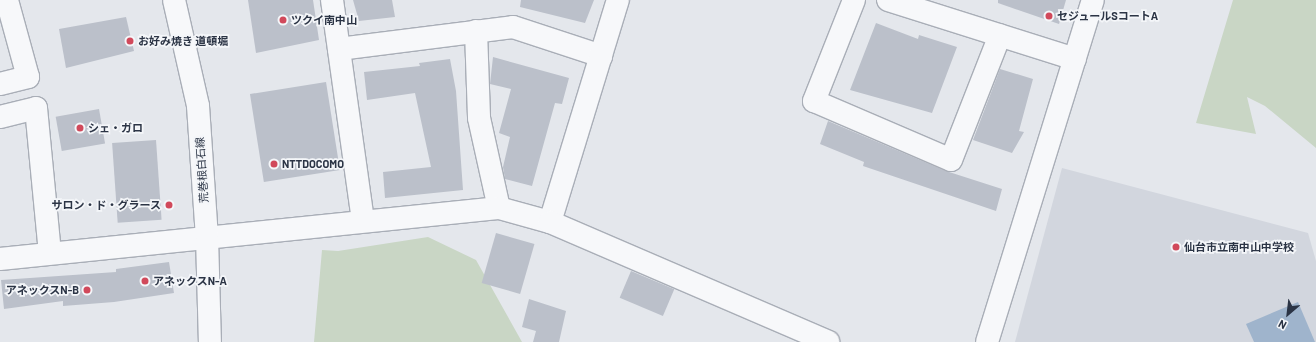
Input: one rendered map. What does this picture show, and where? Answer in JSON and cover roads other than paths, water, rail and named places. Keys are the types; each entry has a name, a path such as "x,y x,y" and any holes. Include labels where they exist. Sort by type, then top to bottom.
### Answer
{"street":[{"path":"0,84 28,77 7,0"},
{"name":"荒巻根白石線","path":"174,0 198,106 207,236 210,342"},
{"path":"332,0 363,221"},
{"path":"550,222 618,0"},
{"path":"854,0 814,101 951,160 1000,35"},
{"path":"888,0 1075,59"},
{"path":"987,342 1093,0"},
{"path":"339,49 513,27 601,56"},
{"path":"476,31 479,118 499,208"},
{"path":"0,117 36,108 50,254"},
{"path":"0,259 207,236 499,208 550,222 828,342"}],"water":[{"path":"1298,302 1315,342 1254,342 1246,324"}],"place":[{"name":"セジュールSコートA","path":"1049,16"},
{"name":"ツクイ南中山","path":"283,20"},
{"name":"お好み焼き 道頓堀","path":"130,41"},
{"name":"シェ・ガロ","path":"80,128"},
{"name":"NTTDOCOMO","path":"274,164"},
{"name":"サロン・ド・グラース","path":"169,205"},
{"name":"仙台市立南中山中学校","path":"1176,247"},
{"name":"アネックスN-A","path":"145,281"},
{"name":"アネックスN-B","path":"87,290"}]}
